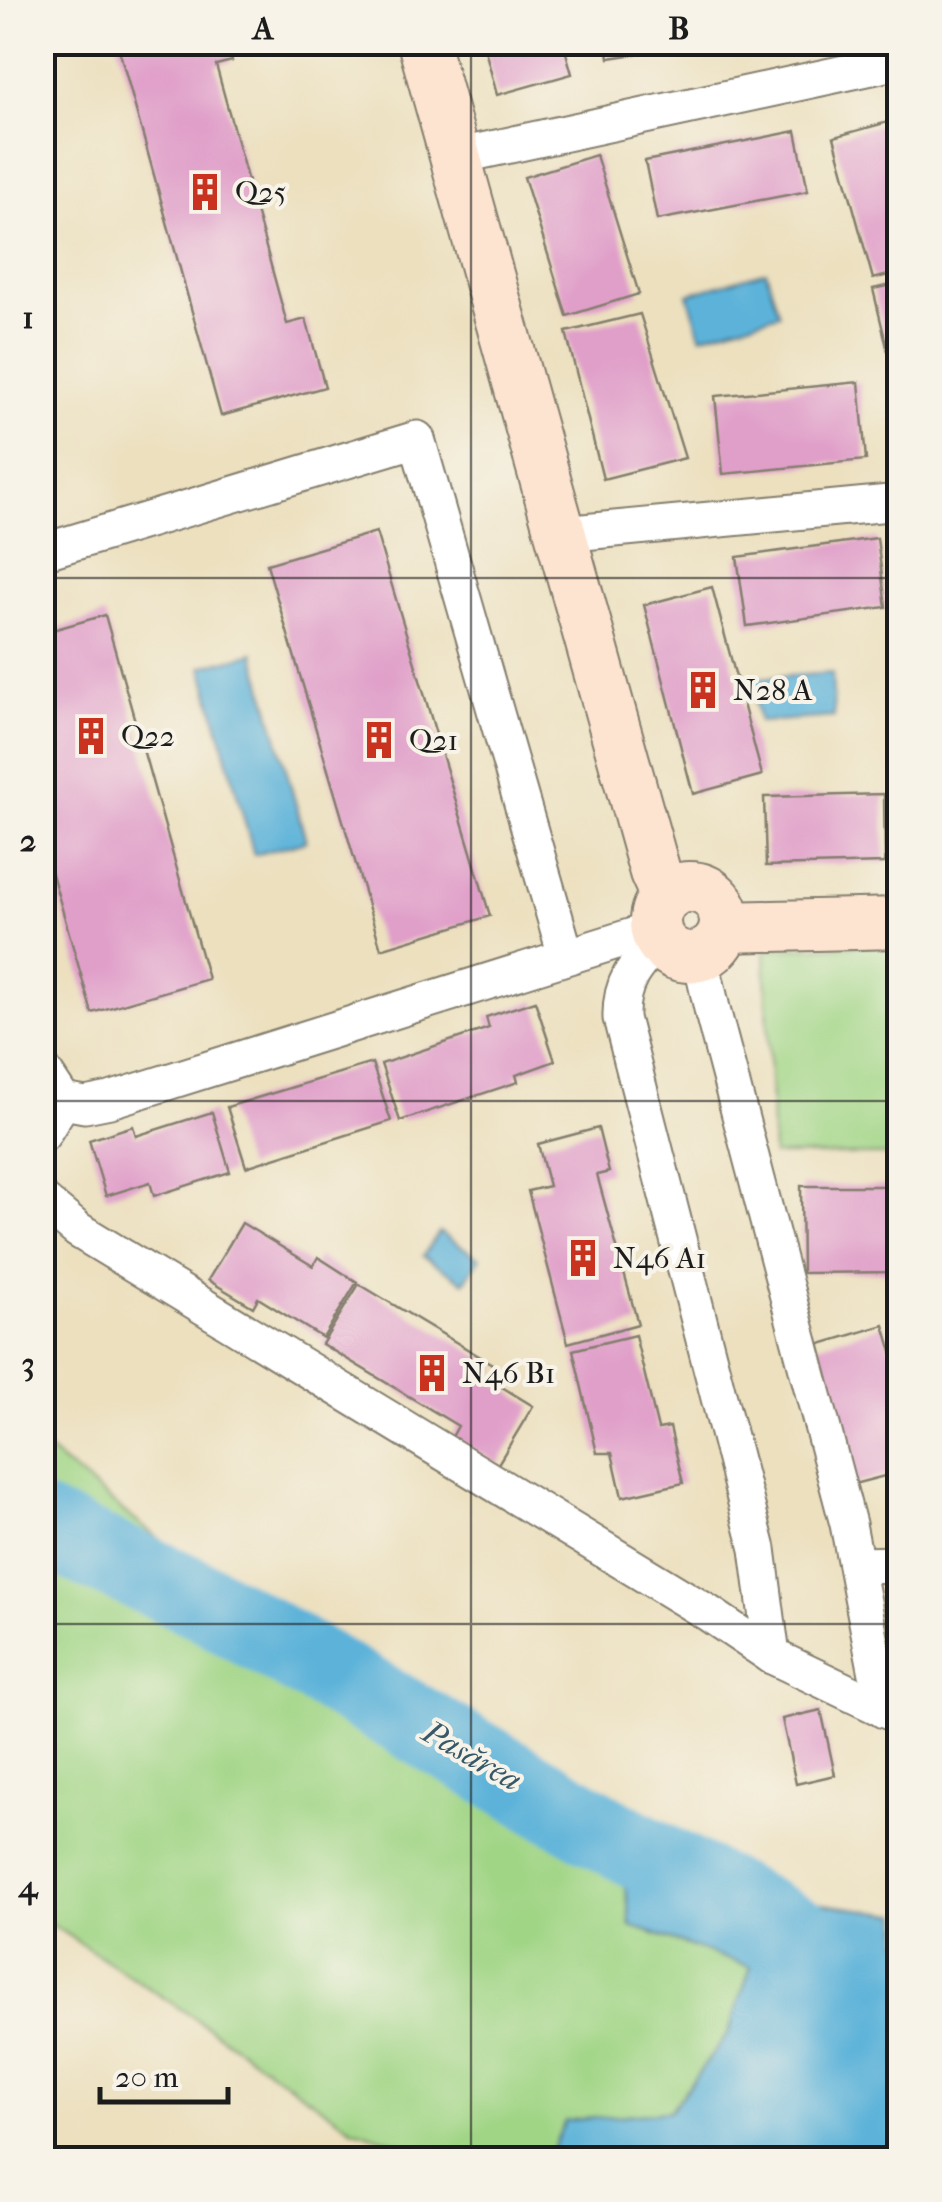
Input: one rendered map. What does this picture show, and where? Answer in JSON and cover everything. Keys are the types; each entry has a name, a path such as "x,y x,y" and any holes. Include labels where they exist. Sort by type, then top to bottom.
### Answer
{"street":[{"path":"423,42 656,872 712,1013 848,1524 892,1713"},
{"path":"454,156 900,61"},
{"path":"42,552 417,440 566,956"},
{"path":"562,534 900,502"},
{"path":"42,1069 63,1101 85,1104 110,1100 566,956 681,929 900,923"},
{"path":"681,929 638,962 620,997 622,1018 758,1549 772,1656"},
{"path":"42,1135 63,1101"},
{"path":"42,1200 78,1230 708,1613 772,1656 892,1713"},
{"path":"856,1565 900,1564"}],"green space":[{"path":"899,944 899,1155 773,1155 765,949"},
{"path":"42,1446 248,1606 403,1681 604,1796 655,1843 623,1868 631,1926 752,1967 728,2034 669,2111 565,2121 548,2159 447,2159 352,2128 43,1919"}],"water":[{"path":"766,271 779,314 701,336 688,294"},
{"path":"254,653 306,841 254,855 202,667"},
{"path":"832,673 834,717 759,722 752,679"},
{"path":"439,1232 480,1258 464,1282 423,1256"},
{"path":"655,1843 722,1855 800,1901 899,1914 899,2159 548,2159 565,2121 670,2111 728,2034 751,1967 631,1926 623,1868"}],"building":[{"name":"Q25","path":"117,42 227,42 232,61 216,65 287,324 306,319 325,387 221,416"},
{"path":"483,42 563,42 572,74 497,95"},
{"path":"607,42 694,42 694,45 609,58"},
{"path":"895,120 900,136 900,272 873,279 834,137"},
{"path":"796,131 808,191 657,220 645,161"},
{"path":"596,155 639,294 567,316 524,177"},
{"path":"900,283 900,392 898,393 873,289"},
{"path":"640,314 685,458 603,479 566,332"},
{"path":"859,382 866,460 723,474 715,396"},
{"name":"Q21","path":"376,532 490,916 381,949 267,564"},
{"path":"877,538 886,607 747,626 737,557"},
{"name":"N28 A","path":"712,587 762,775 693,794 644,605"},
{"name":"Q22","path":"105,615 208,979 92,1013 42,839 42,633"},
{"path":"884,794 885,863 766,866 764,797"},
{"path":"535,1001 555,1061 516,1075 518,1082 400,1121 381,1064 489,1028 486,1017"},
{"path":"372,1063 391,1121 246,1167 227,1107"},
{"path":"212,1112 230,1172 154,1196 150,1182 106,1196 89,1140 133,1126 136,1136"},
{"name":"N46 A1","path":"598,1128 609,1172 597,1175 638,1324 568,1343 528,1191 549,1186 538,1144"},
{"path":"801,1186 900,1186 900,1272 802,1273"},
{"path":"242,1223 313,1266 318,1257 357,1282 323,1338 258,1298 253,1307 208,1280"},
{"name":"N46 B1","path":"359,1284 497,1367 489,1379 533,1406 498,1464 452,1437 458,1426 322,1344"},
{"path":"884,1325 900,1379 900,1472 854,1484 814,1346"},
{"path":"635,1335 658,1429 670,1427 683,1483 622,1497 612,1453 597,1453 573,1350"},
{"path":"821,1710 835,1775 796,1784 782,1719"}],"waterway":[{"name":"Pasărea","path":"42,1528 206,1602 602,1831 900,1989"}],"place":[{"name":"Q25","path":"205,192"},
{"name":"N28 A","path":"703,690"},
{"name":"Q22","path":"91,736"},
{"name":"Q21","path":"379,740"},
{"name":"N46 A1","path":"583,1258"},
{"name":"N46 B1","path":"432,1373"}]}
